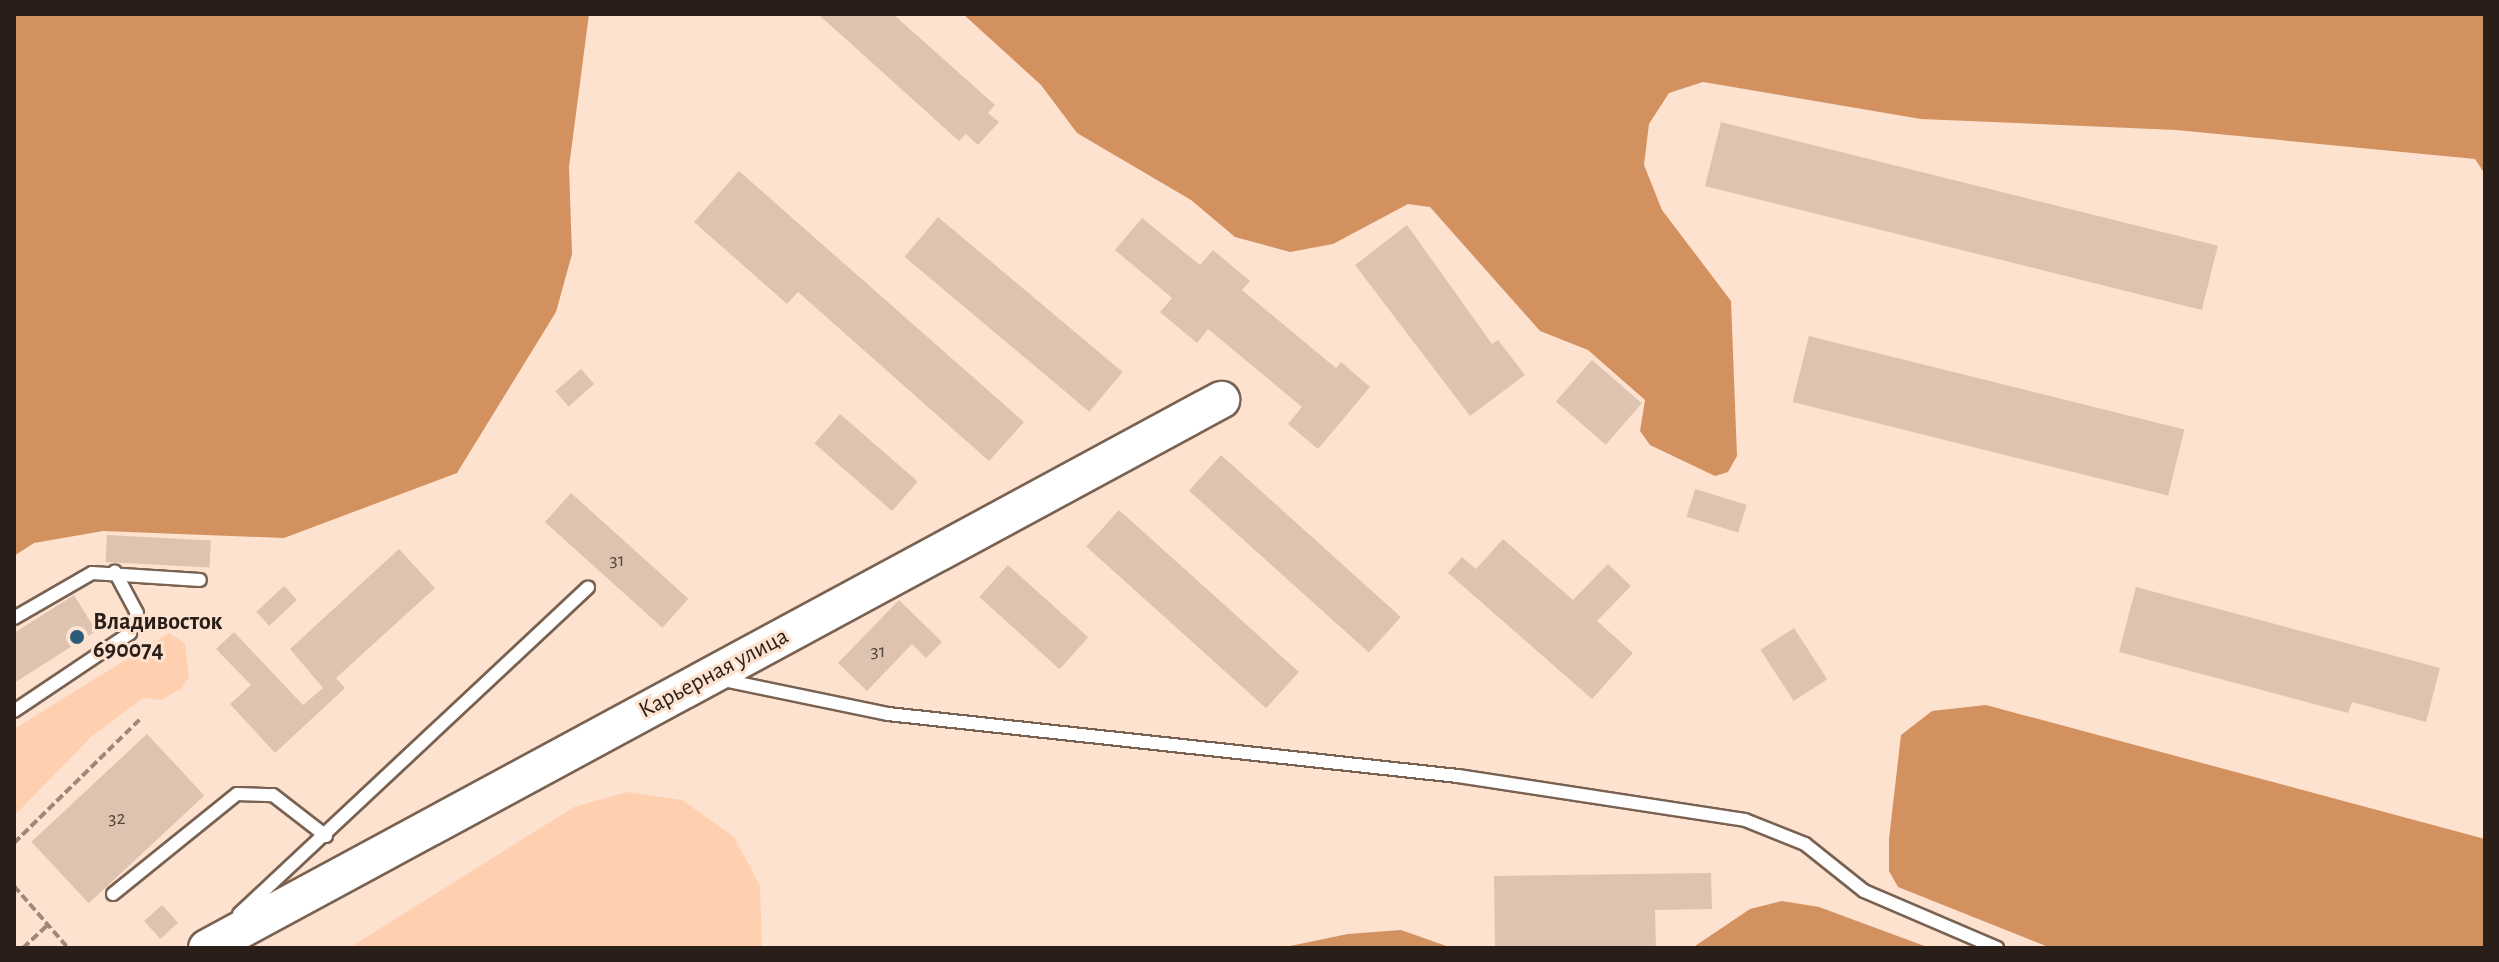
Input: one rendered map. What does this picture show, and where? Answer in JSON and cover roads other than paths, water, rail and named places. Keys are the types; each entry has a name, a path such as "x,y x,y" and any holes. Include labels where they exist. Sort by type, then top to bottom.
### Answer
{"street":[{"name":"Карьерная улица","path":"204,948 1221,400"}],"lane":[{"path":"14,711 130,633 137,613 115,572"},
{"path":"14,618 70,581 115,572 200,580"},
{"path":"204,948 588,587"},
{"path":"709,677 888,714 1458,776 1745,820 1805,844 1864,891 1997,948"},
{"path":"113,894 237,794 273,795 326,836"}],"place":[{"name":"Владивосток 690074","path":"77,637"}]}
